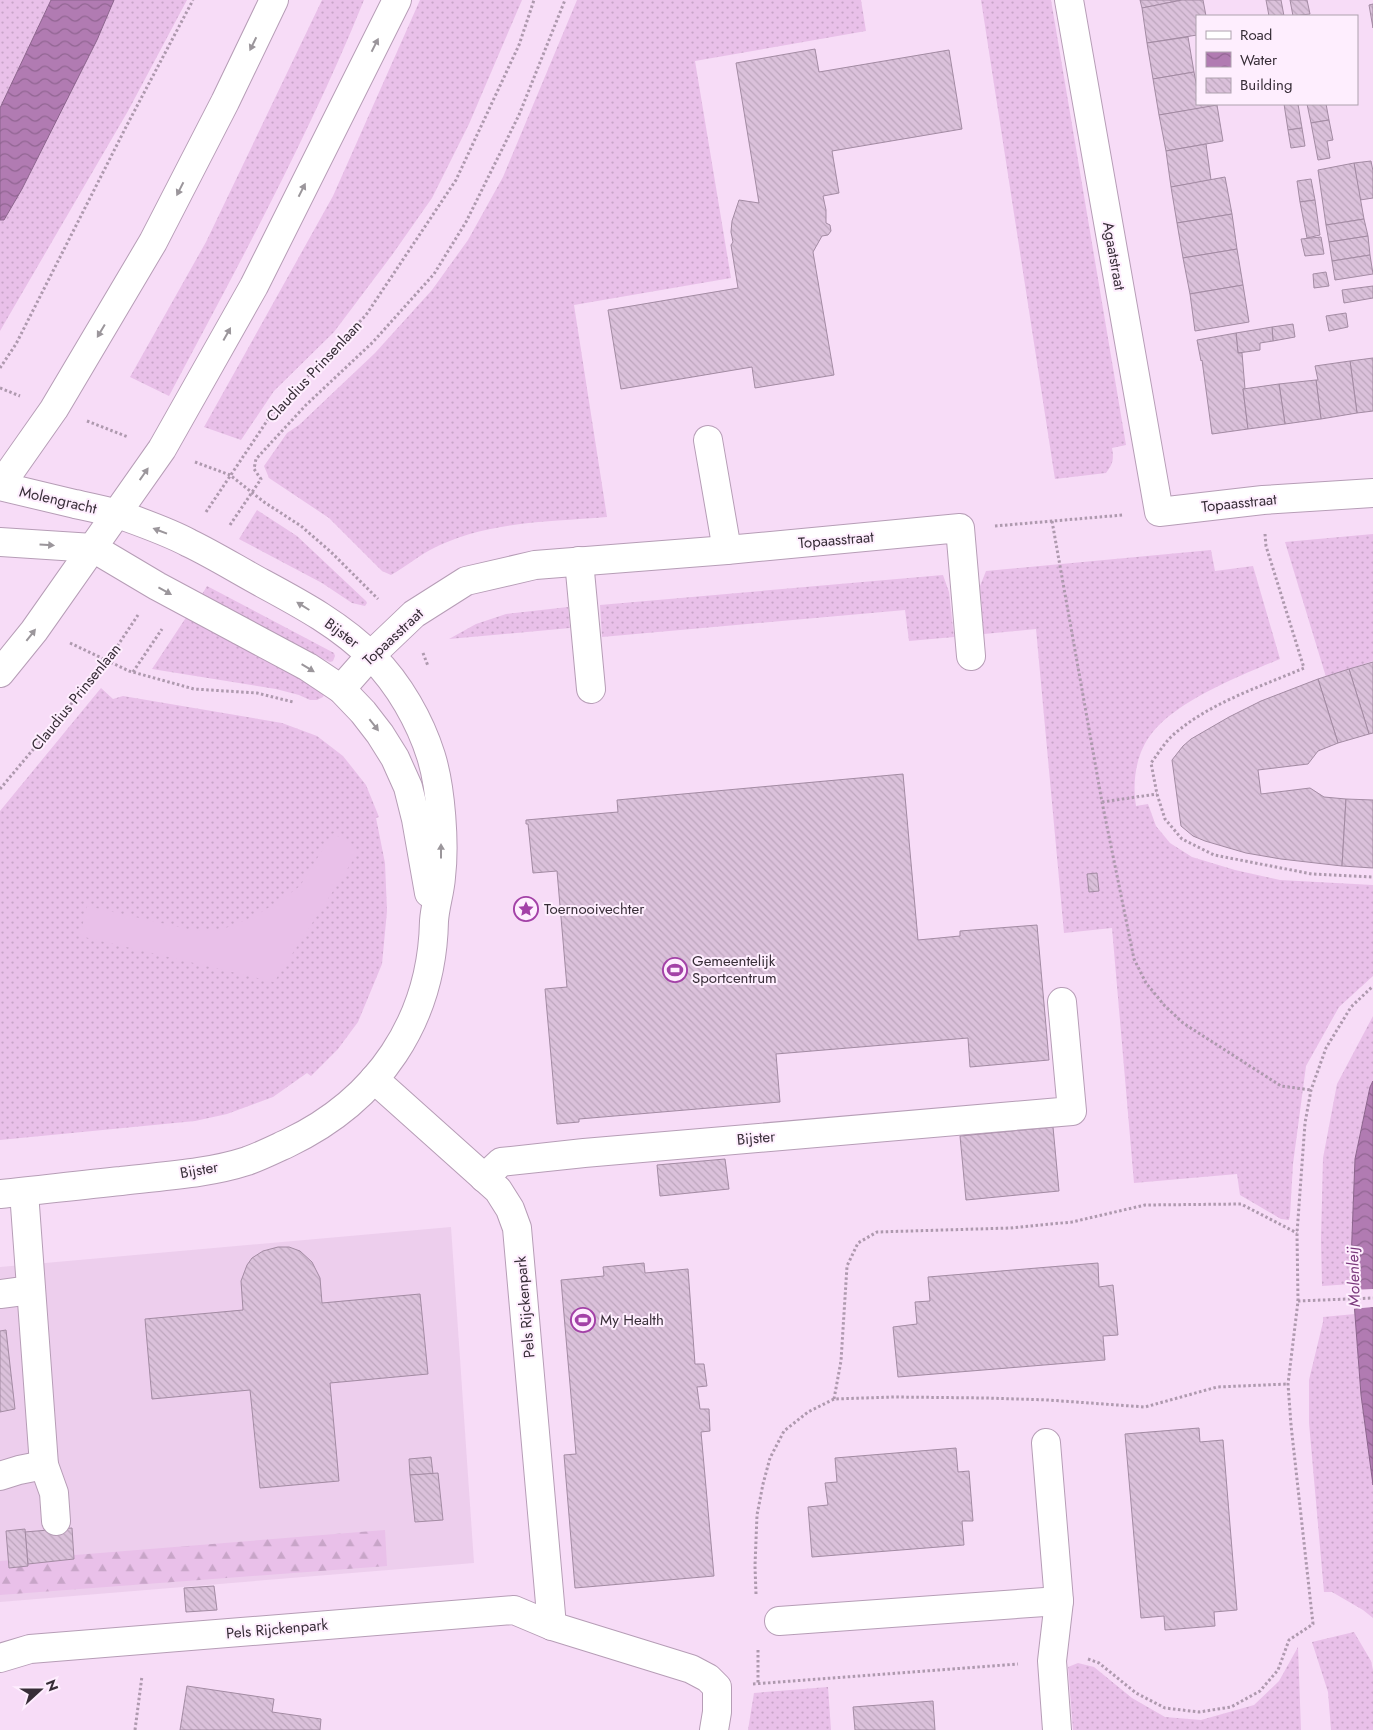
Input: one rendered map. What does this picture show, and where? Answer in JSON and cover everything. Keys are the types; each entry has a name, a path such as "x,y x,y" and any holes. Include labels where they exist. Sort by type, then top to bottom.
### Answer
{"street":[{"path":"0,486 54,409 153,242 225,102 274,0"},
{"path":"0,673 34,631 162,450 254,286 397,0"},
{"name":"Agaatstraat","path":"1069,0 1159,512"},
{"path":"708,440 727,550"},
{"name":"Molengracht","path":"0,486 116,514"},
{"name":"Topaasstraat","path":"1159,512 1263,500 1373,493"},
{"name":"Bijster","path":"116,514 186,541 297,602 334,626 371,655 394,683 415,718 431,757 438,800 442,875 434,917"},
{"path":"960,528 971,656"},
{"name":"Topaasstraat","path":"341,690 371,655 402,624 466,580 535,565 727,550 960,528"},
{"path":"0,542 93,548"},
{"name":"Bijster","path":"12,1193 198,1172 246,1161 291,1142 332,1117 354,1100 398,1049 410,1028 419,1006 432,957 434,917 416,819 408,787 395,758 363,712 341,690 308,668 157,586 93,548"},
{"path":"580,561 591,689"},
{"name":"Bijster","path":"484,1178 501,1162 584,1153 1072,1111 1062,1002"},
{"path":"374,1079 484,1178"},
{"name":"Pels Rijckenpark","path":"484,1178 498,1190 510,1209 517,1228 552,1626"},
{"path":"12,1193 31,1290 44,1465 54,1493 56,1521"},
{"path":"0,1294 31,1290"},
{"path":"1046,1443 1060,1601 1052,1661 1057,1730"},
{"path":"0,1476 44,1465"},
{"path":"779,1622 1060,1601"},
{"name":"Pels Rijckenpark","path":"0,1658 30,1648 514,1610 552,1626 691,1669 708,1678 717,1687"},
{"path":"714,1730 717,1712 717,1687"}],"path":[{"path":"0,368 16,344 193,0"},
{"name":"Claudius Prinsenlaan","path":"186,541 271,415 366,315 456,180 519,45 534,0"},
{"path":"225,532 260,479 254,469 256,459 306,404 373,342 434,274 466,222 519,115 564,0"},
{"path":"0,388 230,475 251,493 301,526 349,570 402,624"},
{"path":"1263,500 1266,546 1304,668 1225,702 1192,720 1171,737 1151,762 1157,794 1165,819 1182,839 1214,856 1312,874 1373,877"},
{"path":"960,528 1159,512"},
{"path":"1052,521 1102,802 1134,959 1146,983 1164,1005 1183,1022 1282,1086 1311,1090"},
{"name":"Claudius Prinsenlaan","path":"0,789 108,660 157,586"},
{"path":"133,672 164,626"},
{"path":"108,660 133,672 194,689 257,693 295,702"},
{"path":"1102,802 1157,794"},
{"path":"717,1687 1052,1661 1081,1656 1099,1663 1136,1693 1165,1708 1199,1712 1231,1706 1260,1691 1278,1670 1289,1640 1313,1624 1288,1384 1298,1301 1297,1233 1305,1123 1311,1090 1326,1048 1351,1007 1373,986"},
{"path":"834,1399 841,1361 846,1309 847,1266 858,1242 877,1232 1010,1228 1072,1222 1145,1205 1241,1204 1297,1233"},
{"path":"1298,1301 1373,1298"},
{"path":"756,1595 754,1566 757,1515 770,1458 784,1431 808,1412 834,1399 894,1397 987,1398 1145,1407 1217,1387 1288,1384"},
{"path":"136,1730 147,1640"},
{"path":"758,1644 758,1683"}],"shaded area":[{"path":"451,1227 474,1563 0,1602 0,1267"}],"green space":[{"path":"0,0 51,0 0,108"},
{"path":"114,0 187,0 128,111 0,331 0,220 4,220 22,189 97,40"},
{"path":"322,0 364,0 343,51 296,151 247,249 169,396 130,377 206,242"},
{"path":"420,0 522,0 469,124 432,198 392,255 334,332 274,391 241,440 204,427 333,196"},
{"path":"577,0 861,0 866,31 695,61 731,278 574,305 607,517 517,524 472,533 430,550 391,575 382,571 329,518 269,478 264,466 287,433 299,425 375,353 432,290 468,240 503,177"},
{"path":"981,0 1051,0 1126,445 1112,448 1112,461 1106,473 1055,479"},
{"path":"257,510 297,536 366,601 365,606 352,603 322,583 239,539"},
{"path":"1373,534 1373,661 1326,677 1285,542"},
{"path":"1211,550 1215,571 1253,566 1280,659 1194,699 1163,721 1152,733 1139,758 1135,777 1136,806 1148,804 1156,826 1170,843 1192,857 1235,870 1280,880 1373,885 1373,976 1339,1007 1306,1066 1293,1164 1289,1220 1281,1219 1240,1195 1237,1174 1134,1183 1112,928 1064,933 1036,629 984,634 980,586 986,571"},
{"path":"943,575 949,592 954,637 909,641 905,610 602,637 600,605"},
{"path":"207,586 334,653 333,661 330,662 305,651 201,596"},
{"path":"568,607 570,628 449,639 476,624 506,614"},
{"path":"187,616 304,678 325,692 323,697 317,700 310,700 276,689 152,669"},
{"path":"101,688 113,699 123,696 282,723 317,736 343,756 366,785 379,817 376,818 385,863 387,911 382,964 358,1022 338,1049 311,1076 307,1073 273,1097 227,1114 195,1121 0,1140 0,811"},
{"path":"333,833 359,851 274,982 80,936 87,906 196,931 223,929 253,917 300,886"},
{"path":"1373,1016 1373,1081 1370,1087 1355,1159 1351,1262 1352,1284 1322,1286 1323,1158 1337,1084"},
{"path":"1355,1314 1361,1395 1373,1485 1373,1618 1332,1592 1324,1592 1309,1423 1309,1380 1323,1317"},
{"path":"385,1530 387,1566 0,1595 0,1561"},
{"path":"1354,1632 1371,1661 1373,1670 1373,1730 1331,1730 1328,1692 1312,1642"},
{"path":"1298,1647 1301,1730 1073,1730 1068,1667 1078,1663 1094,1667 1132,1698 1165,1717 1201,1720 1254,1705 1279,1681"},
{"path":"828,1687 831,1730 748,1730 754,1693"}],"water":[{"path":"51,0 114,0 97,40 22,189 4,220 0,220 0,108"},
{"name":"Molenleij","path":"1373,1081 1373,1485 1361,1395 1351,1262 1355,1159 1370,1087"}],"pier":[{"path":"1373,1289 1373,1307 1352,1309 1350,1290"}],"building":[{"path":"1140,0 1182,0 1142,8"},
{"path":"1182,0 1203,0 1206,15 1196,15 1196,35 1147,43 1142,8"},
{"path":"1266,0 1281,0 1284,15 1269,15"},
{"path":"1290,0 1307,0 1310,14 1293,15"},
{"path":"1373,4 1373,28 1369,5"},
{"path":"1188,37 1194,72 1153,79 1147,43"},
{"path":"815,49 819,72 949,50 962,129 832,151 839,193 823,196 826,223 830,225 831,231 828,235 822,236 813,252 834,375 755,388 752,367 621,389 608,310 738,288 731,245 733,242 731,232 732,221 739,200 759,203 736,63"},
{"path":"1194,72 1196,105 1215,106 1159,115 1153,79"},
{"path":"1217,105 1223,141 1166,151 1159,115"},
{"path":"1284,105 1298,105 1302,128 1288,130"},
{"path":"1307,105 1326,105 1329,120 1311,123"},
{"path":"1329,120 1333,140 1327,141 1330,158 1318,160 1311,123"},
{"path":"1302,128 1305,146 1291,148 1288,130"},
{"path":"1206,144 1211,180 1171,187 1166,151"},
{"path":"1371,161 1373,198 1360,200 1354,163"},
{"path":"1354,163 1364,219 1326,225 1318,170"},
{"path":"1225,177 1232,214 1177,223 1171,187"},
{"path":"1311,179 1315,200 1300,202 1297,181"},
{"path":"1315,200 1320,235 1307,238 1300,202"},
{"path":"1232,214 1237,249 1183,258 1177,223"},
{"path":"1364,219 1368,236 1329,242 1326,225"},
{"path":"1368,236 1370,255 1332,261 1329,242"},
{"path":"1321,237 1324,254 1305,256 1301,239"},
{"path":"1237,249 1243,285 1190,294 1183,258"},
{"path":"1370,255 1373,274 1335,280 1332,261"},
{"path":"1326,272 1329,286 1314,288 1313,274"},
{"path":"1243,285 1249,322 1195,331 1190,294"},
{"path":"1373,286 1373,298 1344,303 1342,290"},
{"path":"1346,313 1348,327 1329,331 1326,316"},
{"path":"1293,324 1295,337 1273,341 1272,327"},
{"path":"1272,327 1273,341 1260,343 1260,350 1238,353 1236,333"},
{"path":"1236,333 1238,353 1242,353 1245,389 1243,389 1248,429 1212,434 1202,360 1197,340"},
{"path":"1373,358 1373,411 1357,413 1350,361"},
{"path":"1350,361 1357,413 1321,419 1315,366"},
{"path":"1316,380 1321,419 1285,424 1279,384"},
{"path":"1279,384 1285,424 1248,429 1243,389"},
{"path":"1373,662 1373,733 1369,734 1349,669"},
{"path":"1349,669 1369,734 1338,743 1318,679"},
{"path":"1318,679 1338,743 1318,751 1308,764 1258,770 1261,794 1310,788 1324,797 1346,799 1342,866 1246,853 1205,841 1193,836 1181,826 1172,760 1183,746 1191,739 1229,717 1261,701"},
{"path":"903,774 918,940 960,936 960,931 1037,925 1049,1060 970,1067 968,1038 776,1054 780,1102 579,1119 579,1122 557,1124 545,989 567,987 557,871 533,873 526,820 618,812 617,800"},
{"path":"1346,799 1373,800 1373,868 1342,866"},
{"path":"1097,873 1099,891 1089,892 1087,874"},
{"path":"1053,1127 1059,1191 966,1200 960,1136"},
{"path":"725,1159 729,1189 660,1196 657,1165"},
{"path":"278,1247 289,1247 300,1251 312,1262 320,1278 322,1303 420,1294 428,1374 330,1383 339,1481 260,1488 250,1390 152,1399 145,1319 243,1310 241,1281 247,1265 252,1258 263,1251"},
{"path":"644,1263 645,1273 688,1269 695,1364 704,1364 707,1386 697,1387 700,1409 709,1409 710,1431 701,1432 714,1576 575,1588 564,1455 576,1454 561,1280 604,1276 603,1267"},
{"path":"1098,1263 1099,1287 1113,1285 1118,1335 1103,1336 1105,1360 898,1377 893,1327 917,1324 915,1302 930,1301 928,1277"},
{"path":"6,1330 15,1409 0,1412 0,1331"},
{"path":"1199,1428 1200,1442 1223,1440 1237,1610 1214,1612 1215,1626 1165,1630 1164,1616 1141,1618 1125,1434"},
{"path":"956,1448 958,1472 969,1471 973,1521 962,1521 964,1545 812,1557 808,1507 828,1505 825,1483 837,1482 835,1458"},
{"path":"431,1457 433,1474 410,1475 409,1459"},
{"path":"438,1473 443,1520 415,1522 410,1475"},
{"path":"72,1528 74,1559 28,1564 25,1532"},
{"path":"25,1529 28,1566 9,1568 6,1531"},
{"path":"214,1586 217,1610 186,1612 184,1588"},
{"path":"187,1686 274,1699 272,1712 321,1719 320,1730 180,1730"},
{"path":"933,1701 935,1730 855,1730 853,1707"}],"place":[{"name":"Toernooivechter","path":"526,909"},
{"name":"Gemeentelijk Sportcentrum","path":"675,970"},
{"name":"My Health","path":"583,1320"}]}
